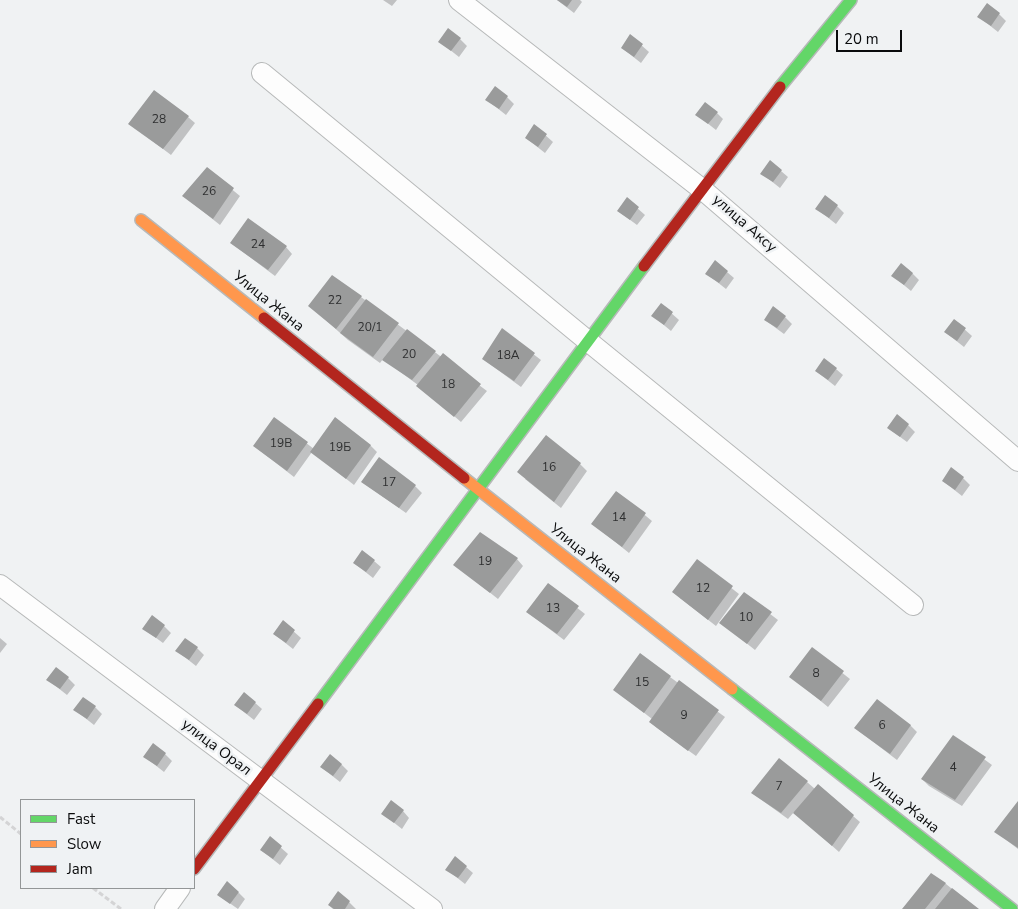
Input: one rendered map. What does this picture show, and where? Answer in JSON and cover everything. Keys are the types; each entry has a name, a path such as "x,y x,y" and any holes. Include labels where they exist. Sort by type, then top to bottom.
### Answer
{"street":[{"name":"улица Аксу","path":"459,0 703,190 1018,462"},
{"path":"195,868 761,110 852,0"},
{"path":"262,73 913,605"},
{"name":"Улица Жана","path":"141,220 478,489 1012,909"},
{"name":"улица Орал","path":"0,585 432,909"},
{"path":"165,909 179,889"}],"path":[{"path":"0,818 20,833"},
{"path":"94,889 121,909"}],"building":[{"path":"557,0 572,0 567,7"},
{"path":"987,3 1000,13 991,26 977,17"},
{"path":"448,28 461,38 451,51 438,42"},
{"path":"630,34 643,44 634,57 621,48"},
{"path":"495,86 508,96 499,109 485,100"},
{"path":"154,90 189,116 163,149 128,124"},
{"path":"705,102 718,112 708,124 695,115"},
{"path":"534,124 547,134 538,147 525,138"},
{"path":"770,160 782,170 773,182 760,174"},
{"path":"207,167 234,188 213,219 182,196"},
{"path":"825,195 838,205 829,218 815,209"},
{"path":"627,197 639,207 630,220 617,211"},
{"path":"248,218 287,246 268,270 230,243"},
{"path":"715,260 728,271 719,283 705,274"},
{"path":"901,263 913,273 904,285 891,276"},
{"path":"332,275 362,296 336,329 308,306"},
{"path":"366,299 399,323 373,357 340,333"},
{"path":"661,303 673,312 664,325 651,316"},
{"path":"773,306 786,316 777,328 764,320"},
{"path":"954,319 966,328 957,341 944,332"},
{"path":"502,328 535,353 514,381 482,359"},
{"path":"407,329 436,351 412,380 382,360"},
{"path":"443,353 481,384 454,417 416,386"},
{"path":"824,358 837,368 828,380 815,371"},
{"path":"897,414 909,424 900,437 887,428"},
{"path":"274,417 308,442 287,471 253,446"},
{"path":"335,417 371,445 346,479 310,452"},
{"path":"546,435 581,463 554,502 517,472"},
{"path":"379,457 416,485 399,508 361,482"},
{"path":"951,467 964,477 955,490 942,481"},
{"path":"616,491 646,513 622,547 591,524"},
{"path":"480,532 518,558 490,593 453,565"},
{"path":"362,550 375,560 366,572 353,563"},
{"path":"697,559 733,586 708,620 672,592"},
{"path":"548,583 579,606 557,634 526,612"},
{"path":"744,592 772,612 747,644 719,623"},
{"path":"152,615 165,625 156,638 142,629"},
{"path":"283,620 295,630 286,643 273,634"},
{"path":"185,638 198,647 189,660 175,651"},
{"path":"812,647 844,671 821,701 789,677"},
{"path":"640,653 671,676 644,713 613,690"},
{"path":"56,667 69,677 60,689 46,680"},
{"path":"679,680 719,710 688,751 649,722"},
{"path":"244,692 256,702 247,714 234,705"},
{"path":"83,697 96,706 87,719 73,710"},
{"path":"877,699 911,725 890,754 854,728"},
{"path":"953,735 986,757 955,800 921,779"},
{"path":"153,743 166,753 157,766 143,757"},
{"path":"330,754 342,764 333,776 320,767"},
{"path":"779,758 808,781 781,813 751,793"},
{"path":"818,784 854,815 832,846 793,813"},
{"path":"391,800 404,810 394,823 381,814"},
{"path":"1018,801 1018,848 994,832"},
{"path":"270,836 282,846 273,859 260,850"},
{"path":"455,856 467,866 458,878 445,870"},
{"path":"931,873 946,883 925,909 902,909"},
{"path":"227,881 239,892 230,904 217,895"},
{"path":"952,888 979,909 935,909"},
{"path":"338,891 350,901 345,909 334,909 328,905"}],"traffic: fast":[{"path":"780,87 851,0"},
{"path":"318,704 644,266"},
{"path":"732,689 1012,909"}],"traffic: slow":[{"path":"141,220 264,318"},
{"path":"464,478 732,689"}],"traffic: jam":[{"path":"644,266 780,87"},
{"path":"264,318 464,478"},
{"path":"195,868 318,704"}]}
